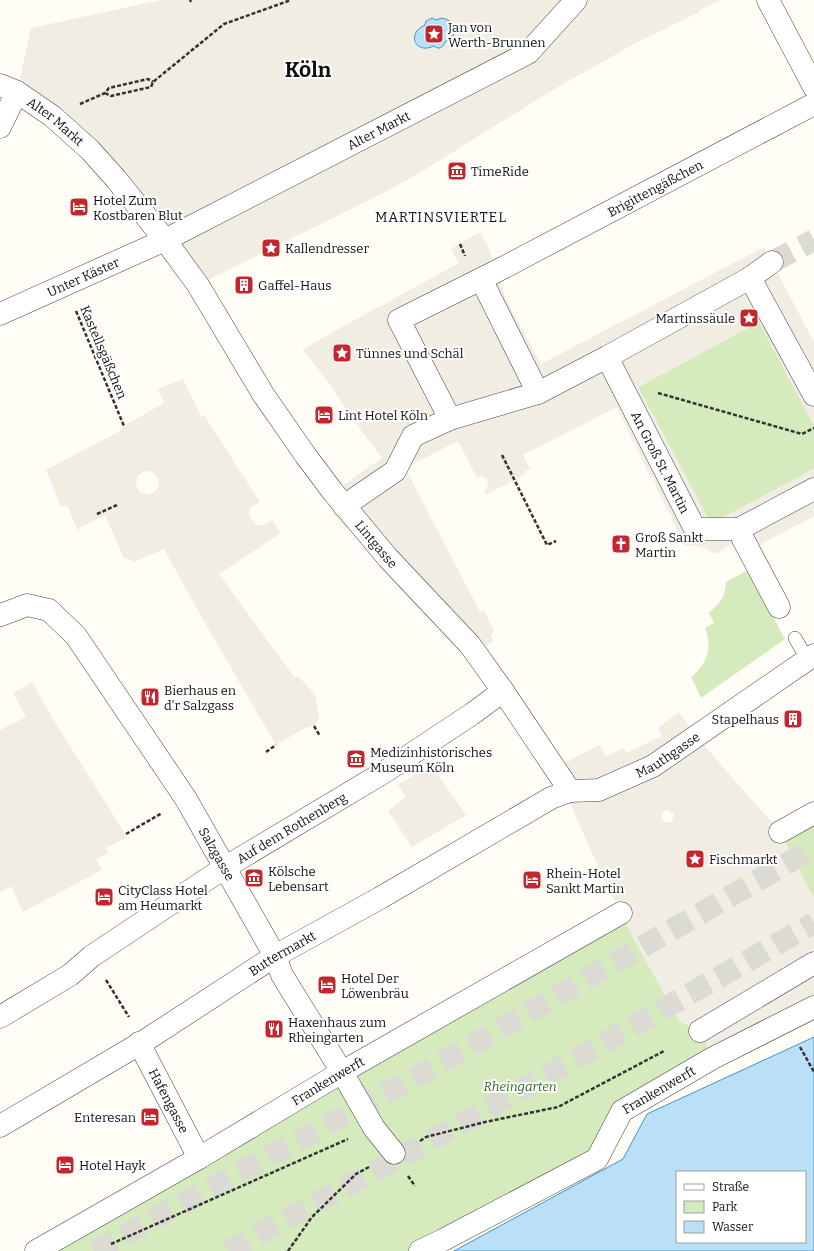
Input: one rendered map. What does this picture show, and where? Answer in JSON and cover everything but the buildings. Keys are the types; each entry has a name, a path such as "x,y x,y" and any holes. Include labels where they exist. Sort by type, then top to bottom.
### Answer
{"street":[{"name":"Alter Markt","path":"165,240 528,53 576,0"},
{"path":"768,0 814,87"},
{"name":"Alter Markt","path":"9,88 52,116 90,150 116,179 165,240 198,285"},
{"path":"0,127 9,88"},
{"name":"Brigittengäßchen","path":"489,275 814,104"},
{"name":"Unter Käster","path":"0,314 165,240"},
{"path":"344,506 395,471 413,436 450,420 538,393 607,357 750,278 772,262"},
{"path":"450,420 399,320 489,275 538,393"},
{"path":"750,278 814,395"},
{"name":"Lintgasse","path":"198,285 263,394 306,456 344,506 388,558 470,645 503,691 570,791"},
{"name":"An Groß St. Martin","path":"607,357 695,528 741,534"},
{"path":"779,608 741,534 814,489"},
{"name":"Salzgasse","path":"0,615 27,605 49,610 76,636 186,799 275,956 282,975 342,1072 374,1128 394,1153"},
{"name":"Mauthgasse","path":"570,791 598,790 653,766 810,657"},
{"name":"Auf dem Rothenberg","path":"0,1017 70,975 92,956 224,868 386,770 472,714 503,691"},
{"name":"Buttermarkt","path":"0,1126 139,1043 275,956 380,898 551,798 570,791"},
{"path":"780,832 814,813"},
{"name":"Frankenwerft","path":"36,1251 199,1158 342,1072 621,913"},
{"path":"700,1032 814,964"},
{"name":"Frankenwerft","path":"420,1251 444,1240 597,1159 622,1111 713,1058 814,1007"},
{"name":"Hafengasse","path":"139,1043 199,1158"}],"lane":[{"path":"795,638 810,657"}],"path":[{"path":"153,82 148,79 109,88 105,93 111,96 150,87 153,82 224,24 291,0"},
{"name":"Kastellsgäßchen","path":"66,285 124,426"},
{"path":"620,383 802,434 814,428"},
{"path":"502,455 547,546 556,541"},
{"path":"97,514 117,505"},
{"path":"314,726 320,736"},
{"path":"266,752 276,745"},
{"path":"126,834 186,799"},
{"path":"108,983 129,1015"},
{"path":"288,1251 312,1217 356,1174 394,1153 426,1137 485,1122 558,1107 634,1067"},
{"path":"108,1245 374,1128"},
{"path":"408,1177 415,1186"}],"green space":[{"path":"759,322 814,425 814,469 711,524 638,387"},
{"path":"748,570 785,639 701,698 691,677 701,667 707,655 708,642 705,628 714,623 709,613 721,599 726,582"},
{"name":"Rheingarten","path":"814,813 814,1007 622,1111 597,1159 420,1251 36,1251"}],"shaded area":[{"path":"161,0 720,0 634,44 551,91 421,172 385,192 198,285 165,240 17,92 31,28","holes":["442,18 451,39 427,49 418,28"]},
{"path":"480,232 488,246 507,301 541,364 764,247 814,342 814,425 759,322 638,387 711,524 814,469 814,516 758,546 734,543 715,554 705,548 692,545 685,546 671,518 673,517 669,513 653,477 651,478 617,407 523,455 530,469 525,471 526,474 485,495 484,491 488,487 487,479 482,476 477,478 458,441 405,468 480,612 484,610 494,631 491,636 493,640 468,661 438,623 422,608 419,609 379,565 349,526 345,529 324,498 382,458 354,421 329,383 303,350 459,263 451,249"},
{"path":"183,379 201,416 204,415 260,502 251,507 249,515 256,525 264,525 272,520 281,533 219,574 295,678 298,676 315,695 319,719 314,726 305,728 276,745 198,611 164,549 133,562 128,558 124,559 105,515 79,528 80,531 78,531 67,505 61,507 46,470 120,431 120,429 124,426 164,403 158,389","holes":["148,471 155,474 159,481 158,488 152,493 148,494 140,492 136,485 138,475"]},
{"path":"32,682 53,719 127,837 106,848 108,853 96,860 102,870 23,912 11,886 0,893 0,730 26,717 13,693"},
{"name":"Fischmarkt","path":"679,712 696,736 780,832 814,898 814,1007 713,1058 700,1032 679,1021 629,930 607,886 571,806 546,774 560,765 600,745 606,756 624,748 626,753 662,736 658,728","holes":["667,810 674,814 671,823 661,820 663,812"]},
{"path":"431,765 466,815 412,847 388,811 406,797 398,785"}],"water":[{"name":"Jan von Werth-Brunnen","path":"432,18 436,20 442,18 451,22 455,28 455,32 441,48 434,46 422,48 415,42 414,38 419,29 425,25 426,21"},
{"path":"814,1037 814,1251 454,1251 623,1159 647,1114"}],"tunnel":[{"path":"772,262 814,240"},
{"path":"94,1251 423,1073 814,848"},
{"path":"228,1251 461,1124 814,923"}],"place":[{"name":"Jan von Werth-Brunnen","path":"434,34"},
{"name":"TimeRide","path":"457,171"},
{"name":"Hotel Zum Kostbaren Blut","path":"79,207"},
{"name":"Kallendresser","path":"271,248"},
{"name":"Gaffel-Haus","path":"244,285"},
{"name":"Martinssäule","path":"749,318"},
{"name":"Tünnes und Schäl","path":"342,353"},
{"name":"Lint Hotel Köln","path":"324,415"},
{"name":"Groß Sankt Martin","path":"621,544"},
{"name":"Bierhaus en d'r Salzgass","path":"150,697"},
{"name":"Stapelhaus","path":"793,719"},
{"name":"Medizinhistorisches Museum Köln","path":"356,759"},
{"name":"Fischmarkt","path":"695,859"},
{"name":"Kölsche Lebensart","path":"254,878"},
{"name":"Rhein-Hotel Sankt Martin","path":"532,880"},
{"name":"CityClass Hotel am Heumarkt","path":"104,897"},
{"name":"Hotel Der Löwenbräu","path":"327,985"},
{"name":"Haxenhaus zum Rheingarten","path":"274,1029"},
{"name":"Enteresan","path":"150,1117"},
{"name":"Hotel Hayk","path":"65,1165"}],"district":[{"name":"Köln","path":"308,70"},
{"name":"MARTINSVIERTEL","path":"441,217"}]}
